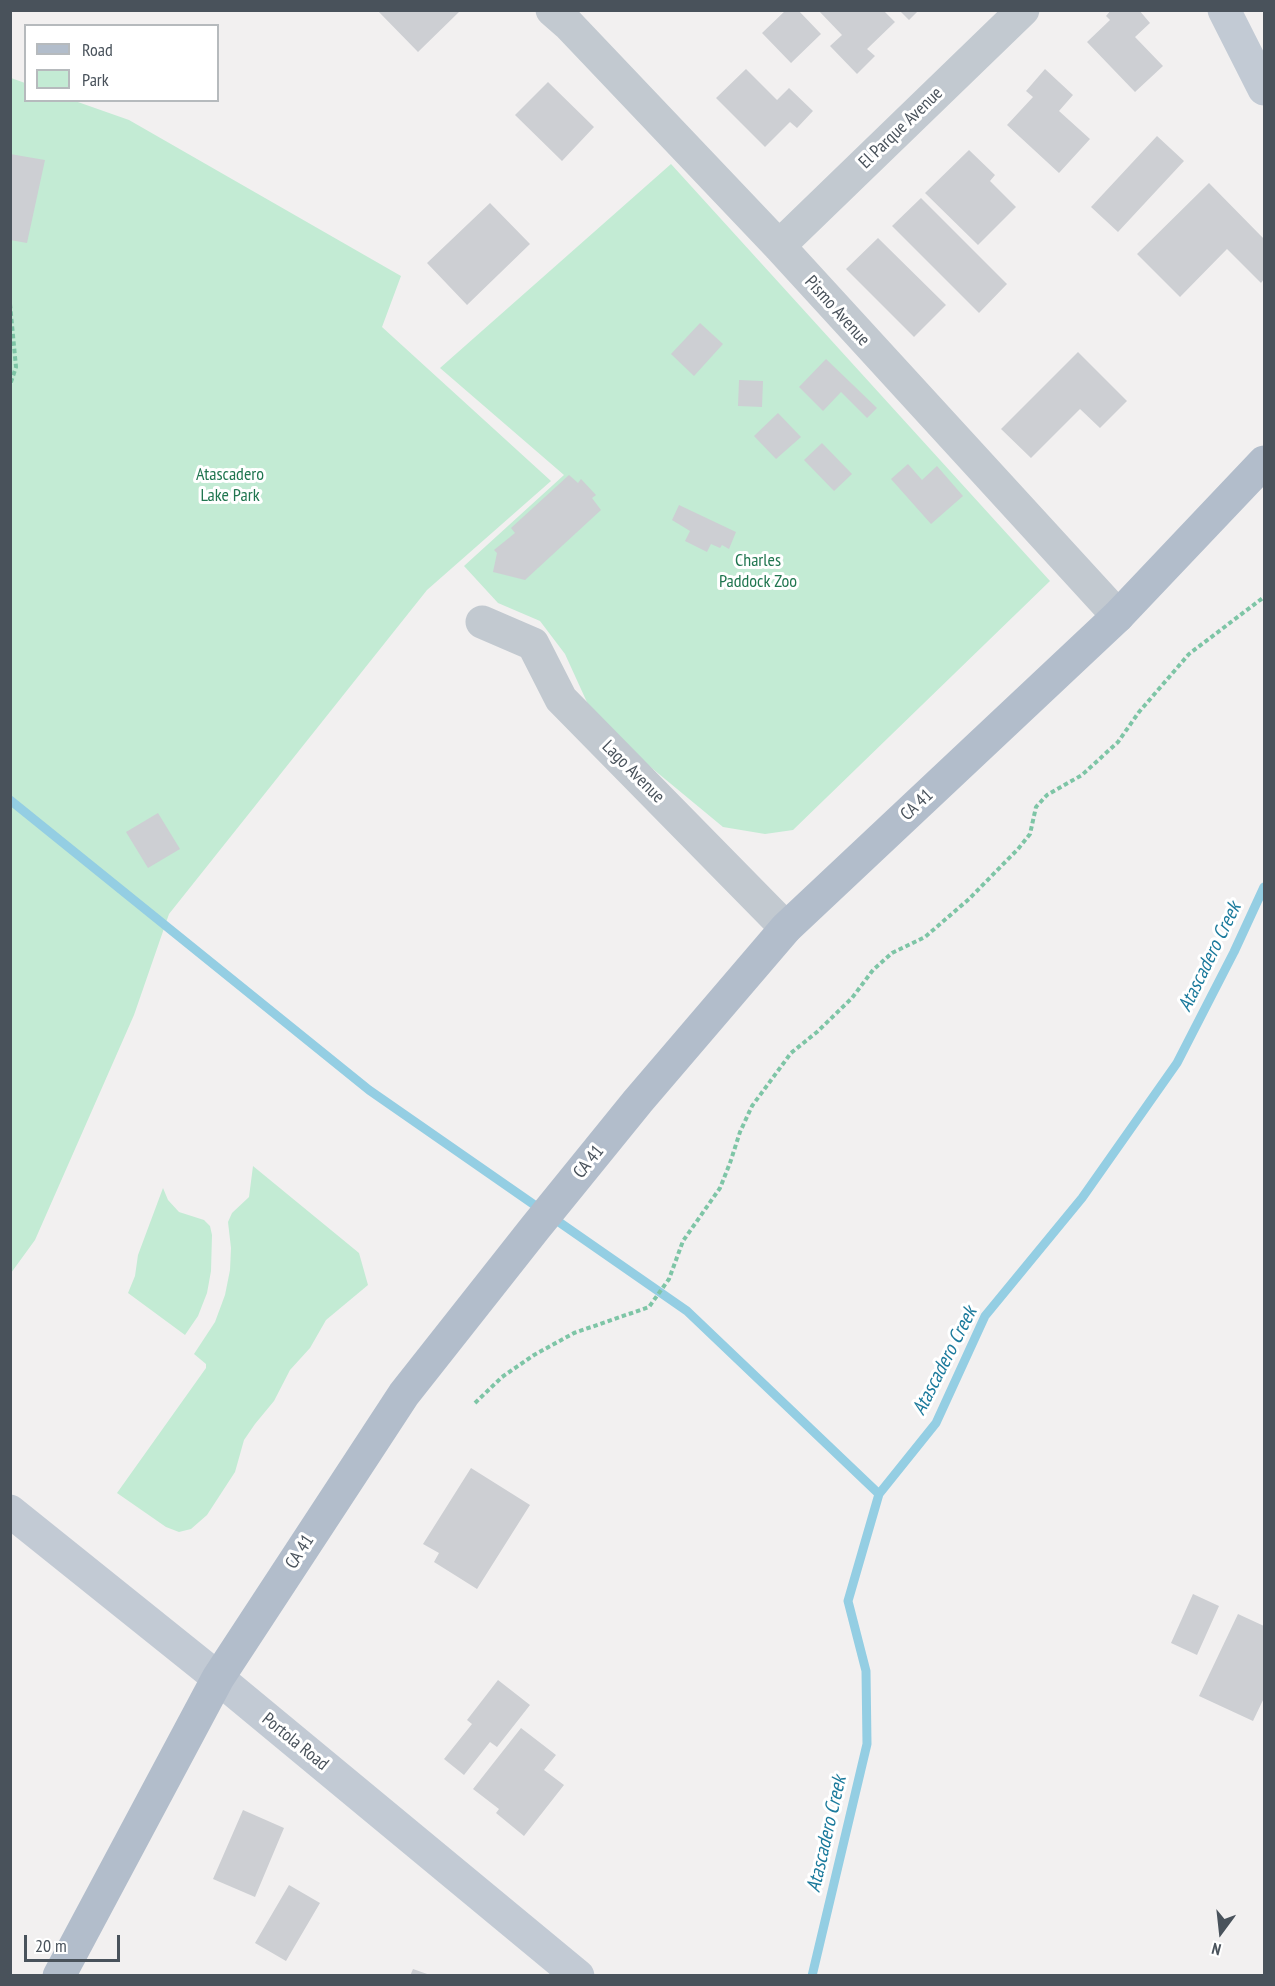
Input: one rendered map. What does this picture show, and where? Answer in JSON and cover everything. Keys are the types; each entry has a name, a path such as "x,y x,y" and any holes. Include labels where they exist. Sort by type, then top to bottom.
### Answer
{"main road":[{"name":"CA 41","path":"58,1976 218,1678 404,1395 638,1101 786,928 1118,616 1264,462"}],"street":[{"name":"Pismo Avenue","path":"552,10 568,24 779,246 1118,616"},
{"name":"El Parque Avenue","path":"779,246 1023,10"},
{"path":"1224,10 1264,89"},
{"name":"Lago Avenue","path":"482,622 533,644 561,699 786,928"},
{"name":"Portola Road","path":"10,1511 218,1678 578,1976"}],"path":[{"path":"10,304 16,367 10,385"},
{"path":"476,1403 502,1377 534,1355 574,1333 649,1307 669,1279 683,1241 720,1188 752,1106 791,1053 817,1032 852,998 873,970 892,953 925,937 969,899 1018,849 1029,834 1036,807 1047,795 1082,775 1118,742 1152,696 1189,654 1264,597"}],"green space":[{"name":"Atascadero Lake Park","path":"11,78 24,83 24,102 78,102 129,120 401,276 382,327 551,481 427,590 169,914 134,1015 35,1240 11,1273"},
{"name":"Charles Paddock Zoo","path":"671,164 1050,581 793,830 765,834 723,827 613,736 591,711 565,654 540,621 498,603 464,566 564,475 440,368"},
{"path":"253,1166 359,1253 368,1285 326,1320 310,1348 290,1370 274,1401 244,1440 235,1472 207,1515 191,1529 179,1532 166,1527 117,1493 206,1368 206,1364 194,1354 215,1322 225,1295 231,1248 228,1222 232,1213 249,1197"},
{"path":"163,1188 168,1200 179,1212 204,1220 210,1226 212,1235 211,1271 207,1293 198,1316 185,1335 128,1293 135,1276 138,1255"}],"building":[{"path":"377,10 458,10 459,12 418,52"},
{"path":"786,10 798,10 821,34 791,63 762,33"},
{"path":"818,10 883,10 895,22 867,49 875,56 857,74 830,46 842,35"},
{"path":"899,10 919,10 909,20"},
{"path":"1111,10 1139,10 1150,23 1135,37 1163,66 1135,92 1087,42 1110,20 1106,16"},
{"path":"746,69 777,100 789,88 813,111 797,128 790,122 765,147 716,98"},
{"path":"1045,69 1073,95 1059,111 1090,139 1059,173 1007,125 1033,97 1026,91"},
{"path":"548,82 594,127 562,161 515,115"},
{"path":"1157,136 1184,161 1118,232 1091,207"},
{"path":"969,150 995,175 990,181 1016,207 978,245 925,193"},
{"path":"10,154 45,160 27,243 10,240"},
{"path":"1209,183 1264,239 1264,279 1261,283 1227,249 1180,297 1137,254"},
{"path":"921,198 1007,284 979,313 892,226"},
{"path":"490,203 530,244 467,305 427,263"},
{"path":"878,238 946,305 914,337 846,269"},
{"path":"700,323 723,344 694,376 671,354"},
{"path":"1078,352 1127,401 1100,428 1080,409 1031,458 1001,429"},
{"path":"826,359 877,408 867,418 841,392 823,411 799,387"},
{"path":"739,380 763,381 762,407 738,406"},
{"path":"778,413 801,437 776,459 754,436"},
{"path":"822,443 852,474 834,491 804,460"},
{"path":"908,464 922,480 937,466 963,496 931,524 891,479"},
{"path":"569,475 578,483 581,479 596,495 592,498 601,510 525,580 493,572 497,553 494,550 515,533 511,528"},
{"path":"679,505 736,532 729,549 722,545 720,548 711,544 707,552 685,541 690,531 672,520"},
{"path":"158,813 180,849 148,868 126,832"},
{"path":"471,1468 530,1505 477,1589 434,1562 439,1553 423,1544"},
{"path":"1193,1594 1219,1606 1197,1655 1171,1643"},
{"path":"1238,1614 1264,1626 1264,1698 1253,1721 1199,1696"},
{"path":"498,1680 530,1705 497,1747 490,1742 464,1775 444,1759 472,1724 467,1720"},
{"path":"521,1728 556,1755 544,1770 564,1785 524,1836 496,1813 499,1809 473,1789"},
{"path":"243,1810 284,1828 255,1897 213,1879"},
{"path":"289,1885 320,1903 286,1961 255,1943"},
{"path":"413,1969 430,1975 430,1976 410,1976"}],"waterway":[{"path":"10,800 369,1090 687,1311 879,1494"},
{"name":"Atascadero Creek","path":"812,1976 867,1744 866,1671 848,1601 879,1494 936,1423 985,1316 1082,1198 1177,1063 1234,952 1264,887"}]}
